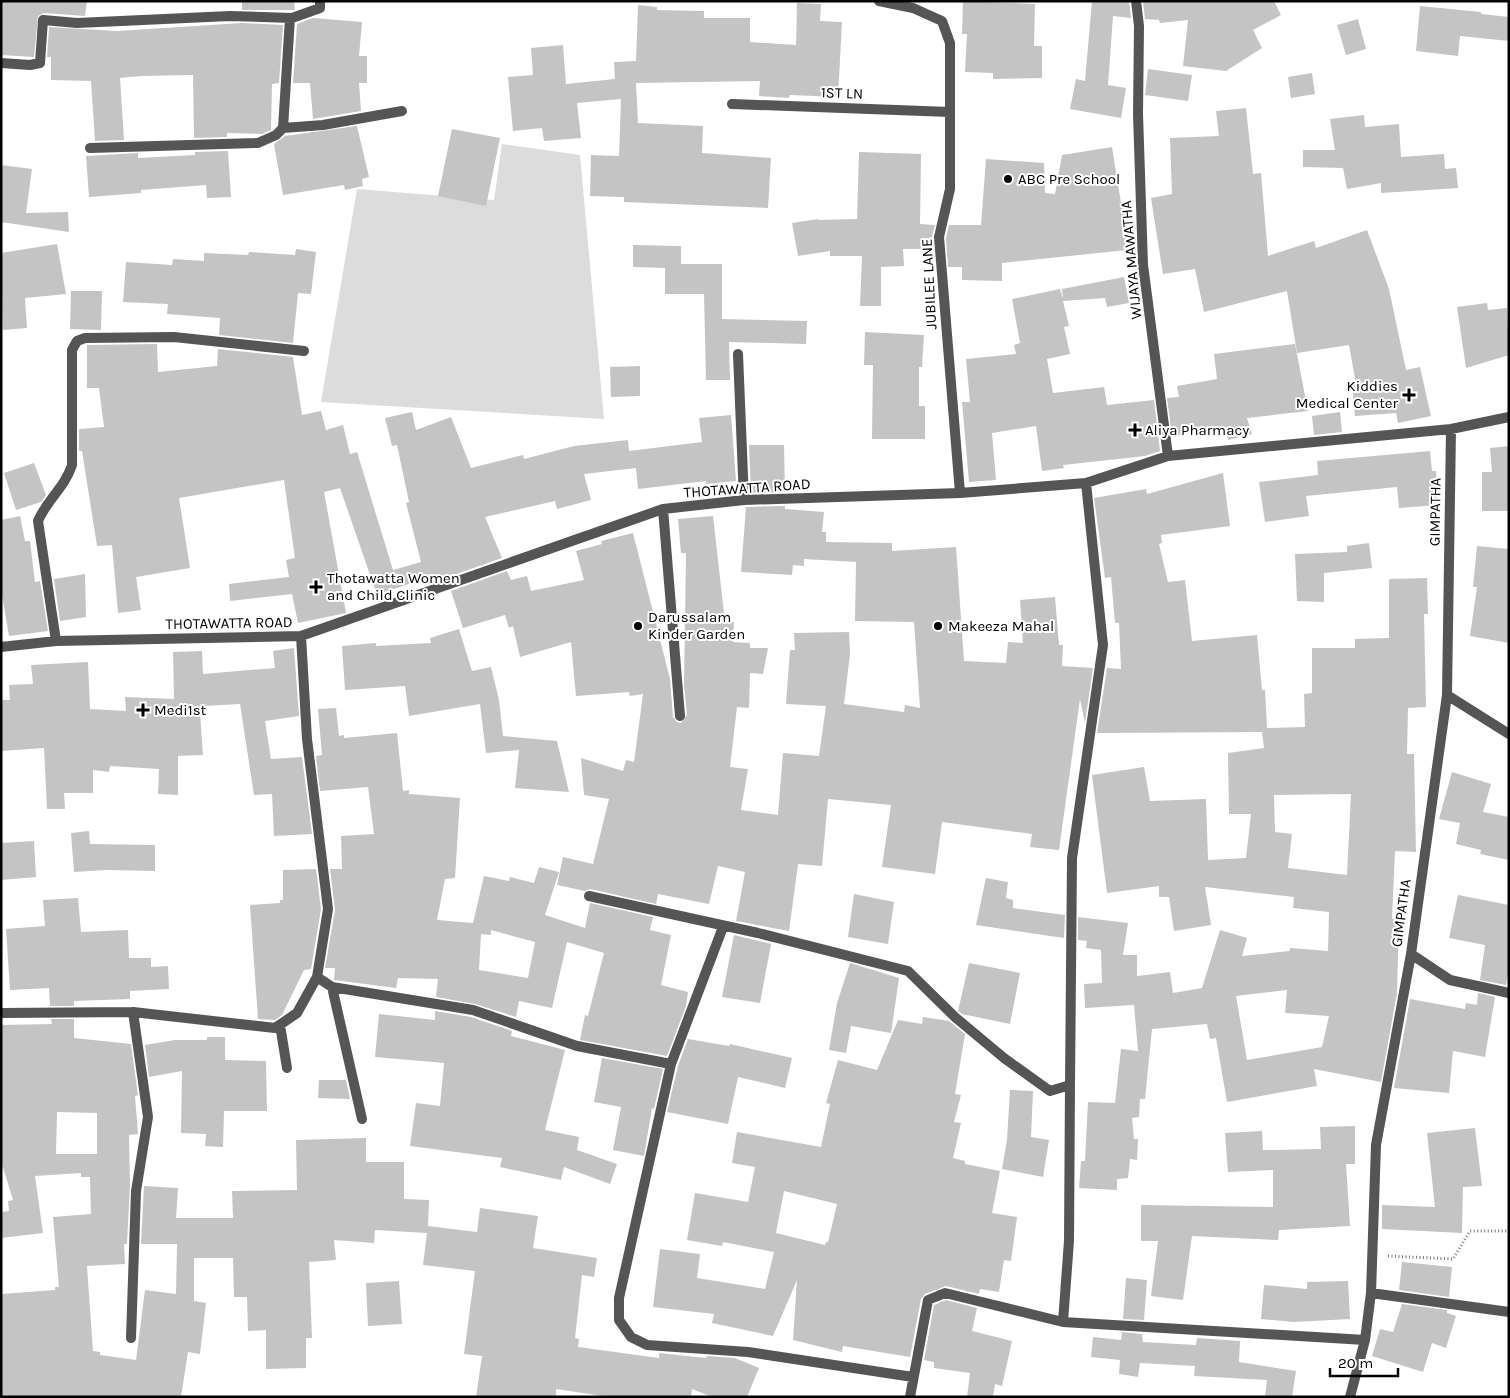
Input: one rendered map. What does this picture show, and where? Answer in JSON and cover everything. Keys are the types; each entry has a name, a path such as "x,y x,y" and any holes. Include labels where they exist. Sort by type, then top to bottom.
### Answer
{"street":[{"path":"1,63 30,65 40,63 43,20 77,23 230,16 290,18 320,8 320,1"},
{"name":"JUBILEE LANE","path":"879,1 913,8 942,21 950,43 950,189 939,237 960,493"},
{"name":"WIJAYA MAWATHA","path":"1136,1 1139,26 1138,114 1143,265 1168,456"},
{"path":"283,128 290,18"},
{"name":"1ST LN","path":"732,104 950,112"},
{"path":"90,148 258,142 276,135 283,128 323,125 402,111"},
{"path":"56,642 38,521 44,507 66,481 72,465 72,350 76,341 85,338 174,337 304,351"},
{"path":"738,354 744,500"},
{"name":"THOTAWATTA ROAD","path":"1,647 56,642 301,636 663,508 744,500 960,493 1086,483 1168,456 1451,429 1509,418"},
{"name":"GIMPATHA","path":"1350,1397 1365,1340 1371,1293 1376,1146 1411,954 1447,695 1451,429"},
{"path":"1063,1322 1068,1241 1072,858 1103,645 1086,483"},
{"path":"663,508 680,716"},
{"path":"1,1013 133,1012 275,1028 297,1013 318,977 328,909 307,739 301,636"},
{"path":"1447,695 1509,734"},
{"path":"589,896 758,933 908,971 956,1018 1004,1058 1050,1091 1070,1085"},
{"path":"724,927 671,1064 619,1298 619,1320 631,1337 647,1345 748,1352 913,1377"},
{"path":"1411,954 1450,980 1509,994"},
{"path":"318,977 332,986 473,1010 577,1046 671,1064"},
{"path":"332,986 362,1119"},
{"path":"131,1338 136,1191 148,1117 133,1012"},
{"path":"280,1025 287,1068"},
{"path":"910,1397 928,1300 945,1292 1063,1322 1365,1340"},
{"path":"1371,1293 1509,1312"}],"path":[{"path":"1380,1255 1453,1259 1470,1231 1509,1231"}],"shaded area":[{"path":"502,144 580,155 604,419 321,402 357,189 494,200"}],"building":[{"path":"1,1 87,1 85,16 44,13 38,16 34,57 1,55"},
{"path":"242,1 294,1 295,10 242,10"},
{"path":"963,1 1035,4 1034,46 1042,46 1042,78 993,79 993,73 965,72 967,34 962,34"},
{"path":"1092,1 1129,1 1131,18 1113,16 1108,85 1126,88 1121,118 1070,109 1076,79 1085,81"},
{"path":"1143,1 1274,1 1281,15 1253,30 1262,48 1226,71 1183,66 1188,20 1160,23 1159,20 1145,19"},
{"path":"797,3 821,4 820,21 842,22 838,97 790,95 789,98 759,96 760,81 636,83 638,123 703,126 702,153 771,158 768,208 624,202 624,197 590,196 591,155 619,156 621,99 577,103 581,138 544,141 542,128 513,131 508,77 533,75 531,48 563,45 566,84 615,79 614,62 636,61 638,5 657,7 657,10 704,11 704,18 750,18 750,42 796,45"},
{"path":"1420,6 1481,12 1481,14 1509,17 1509,41 1460,36 1458,56 1416,51"},
{"path":"313,18 362,22 359,56 367,56 367,83 359,83 361,111 313,119 310,83 293,83 297,24"},
{"path":"1358,19 1366,49 1346,55 1337,25"},
{"path":"242,23 283,25 279,83 272,84 271,130 262,134 227,133 227,137 194,138 193,75 141,76 120,78 124,140 95,141 91,81 51,80 51,57 47,57 49,27 117,31"},
{"path":"1148,69 1192,75 1188,101 1145,95"},
{"path":"1312,73 1315,94 1291,98 1288,77"},
{"path":"1246,108 1253,174 1261,173 1268,256 1314,241 1316,248 1367,230 1389,289 1406,370 1420,367 1431,416 1398,423 1396,413 1355,416 1352,384 1356,384 1349,345 1297,353 1287,291 1204,312 1195,269 1163,274 1151,198 1172,194 1170,138 1219,136 1216,111"},
{"path":"1364,115 1365,127 1399,124 1401,157 1444,154 1445,169 1456,168 1458,188 1381,193 1381,183 1347,189 1343,168 1303,167 1303,150 1335,150 1330,119"},
{"path":"357,126 369,177 362,179 363,186 345,190 344,185 283,195 274,144 285,136"},
{"path":"452,129 500,138 486,206 438,196"},
{"path":"1112,147 1121,203 1124,203 1127,250 1002,263 1002,281 962,280 962,267 948,267 946,238 949,225 981,225 986,159 1044,163 1045,193 1055,194 1062,155"},
{"path":"228,151 231,197 207,198 206,185 141,190 141,193 89,197 86,156 138,153 138,158 195,155 195,152"},
{"path":"859,152 921,154 920,224 935,225 932,236 933,249 903,249 904,266 881,267 881,306 860,306 862,256 830,256 830,251 798,256 792,223 818,219 857,219"},
{"path":"1,165 32,169 26,213 68,212 69,232 1,222"},
{"path":"57,244 66,294 25,298 27,328 3,330 1,253"},
{"path":"633,245 681,246 681,264 722,264 722,319 807,321 806,344 729,342 730,380 706,380 704,294 665,294 665,268 633,267"},
{"path":"296,249 316,252 311,294 298,293 293,343 219,335 220,318 167,314 168,304 123,302 126,262 172,265 173,259 204,261 204,253 248,255 249,252 295,255"},
{"path":"1124,277 1129,303 1107,307 1105,298 1063,301 1069,326 1064,327 1070,354 1047,359 1053,393 1104,387 1107,405 1154,400 1160,451 1145,456 1063,465 1064,468 1042,471 1036,426 992,433 996,480 969,482 962,402 970,402 966,359 1016,354 1014,345 1020,343 1012,299 1060,289 1063,299 1062,289"},
{"path":"71,291 102,291 101,330 70,329"},
{"path":"1487,303 1488,310 1507,308 1509,355 1466,368 1457,307"},
{"path":"865,332 924,335 922,367 919,367 919,406 925,406 925,439 872,439 873,365 864,365"},
{"path":"157,344 158,372 217,366 218,349 293,357 302,415 321,411 326,430 343,425 350,454 357,452 393,570 421,562 406,503 409,502 397,445 392,446 385,418 412,412 416,430 451,417 471,468 523,455 524,459 574,446 628,440 629,451 702,442 699,418 731,415 736,481 706,484 706,481 638,489 636,468 584,474 591,500 557,509 555,501 485,517 502,558 425,585 423,579 377,595 340,488 324,492 346,613 298,623 292,594 230,601 229,584 289,577 286,560 295,558 284,480 179,498 190,568 136,577 141,610 118,613 112,545 97,546 82,451 79,451 79,429 104,427 99,388 87,388 87,345"},
{"path":"1295,344 1308,411 1247,418 1252,434 1228,440 1225,427 1172,436 1167,398 1179,397 1177,386 1217,379 1214,354"},
{"path":"640,366 640,396 611,397 610,367"},
{"path":"1340,412 1342,432 1314,435 1312,416"},
{"path":"749,445 784,445 785,492 751,493"},
{"path":"1509,446 1509,511 1482,511 1482,472 1492,472 1490,448"},
{"path":"1430,451 1432,471 1436,471 1438,505 1399,508 1397,487 1306,496 1309,516 1265,522 1259,482 1318,475 1317,461"},
{"path":"34,463 46,495 41,502 16,510 4,473"},
{"path":"1223,473 1230,526 1161,535 1162,543 1159,544 1168,582 1185,580 1192,641 1257,635 1262,690 1265,690 1267,728 1305,727 1304,694 1312,693 1312,648 1355,648 1355,639 1389,638 1389,579 1427,578 1428,614 1424,614 1426,707 1408,708 1407,754 1414,754 1416,852 1395,851 1392,919 1399,919 1397,993 1381,1082 1314,1069 1317,1086 1227,1102 1216,1038 1210,1039 1207,1024 1152,1029 1145,1099 1140,1099 1139,1117 1132,1118 1134,1139 1138,1139 1137,1160 1130,1159 1128,1178 1117,1179 1117,1190 1079,1188 1081,1161 1085,1161 1088,1102 1115,1103 1121,1049 1138,1051 1134,1005 1085,1008 1084,984 1102,983 1101,950 1086,948 1087,941 1078,940 1078,917 1128,923 1123,955 1137,955 1137,976 1170,972 1173,993 1202,988 1220,930 1247,938 1242,956 1290,951 1290,948 1328,951 1329,912 1293,908 1294,897 1205,887 1211,925 1174,931 1169,897 1159,897 1159,886 1107,893 1092,775 1144,767 1150,801 1206,799 1208,860 1246,858 1251,814 1229,814 1228,753 1264,748 1262,732 1097,733 1107,668 1121,669 1119,623 1115,623 1111,577 1105,578 1094,498 1146,489 1147,494","holes":["1351,794 1347,875 1288,868 1292,834 1275,832 1274,795","1287,990 1285,1013 1329,1016 1322,1047 1247,1060 1236,996"]},
{"path":"785,506 785,509 824,512 822,532 826,532 826,542 892,543 892,551 956,547 964,661 1006,663 1008,642 1023,643 1020,600 1055,597 1059,645 1063,645 1062,666 1093,668 1085,723 1080,699 1059,850 1030,847 1032,834 942,822 935,874 882,867 891,805 828,799 822,866 798,864 789,931 736,921 745,872 718,866 709,904 658,894 656,904 590,889 585,891 557,885 563,857 593,864 609,799 584,795 581,758 623,771 626,760 634,762 643,694 630,696 629,692 576,696 571,642 520,657 513,626 509,628 505,615 463,628 451,591 507,571 511,580 527,576 531,591 584,580 576,551 602,544 601,541 633,533 670,679 673,717 677,722 681,723 687,715 684,684 686,553 681,553 678,519 713,516 725,622 734,622 733,642 750,643 750,648 768,648 763,674 750,673 749,708 737,707 730,767 748,769 741,810 778,815 783,753 819,756 826,706 786,704 790,650 795,650 794,633 849,632 850,654 844,704 904,712 905,705 920,708 914,622 855,621 856,562 804,559 804,566 793,565 792,575 741,572 746,507"},
{"path":"20,516 25,541 30,541 35,582 40,581 48,631 9,636 1,589 1,520"},
{"path":"1369,543 1372,568 1324,573 1324,602 1297,601 1295,554 1347,552 1347,546"},
{"path":"1477,546 1509,549 1509,643 1470,636 1477,587 1473,587"},
{"path":"85,574 86,617 60,621 54,579"},
{"path":"459,629 472,671 491,667 499,700 503,736 557,741 569,792 515,788 519,750 486,753 480,704 409,716 405,686 345,690 342,646 376,643 376,646 431,643 430,638"},
{"path":"294,648 299,716 265,721 271,759 302,757 312,834 274,836 272,794 254,795 240,704 203,706 203,713 200,713 203,755 178,756 178,795 158,794 159,769 110,766 109,772 93,770 93,793 64,793 65,809 47,809 44,748 1,751 1,700 10,700 9,685 33,684 31,665 88,662 90,709 126,711 125,697 174,699 173,652 202,651 203,674 275,668 273,651"},
{"path":"336,708 339,736 344,735 344,738 397,733 403,791 409,790 409,794 460,798 455,878 445,879 437,920 473,923 484,876 509,881 510,877 534,883 539,867 559,872 545,915 585,928 590,903 653,917 650,930 671,935 661,985 688,992 686,1006 667,1056 580,1040 585,1015 588,1016 604,953 567,942 552,1008 519,1001 516,1017 475,1004 436,997 438,979 398,978 396,988 334,980 335,968 325,968 335,910 330,869 342,869 341,836 374,834 368,787 320,791 316,756 322,755 318,709","holes":["491,930 535,942 528,978 479,970 481,934 491,935"]},
{"path":"1452,772 1491,784 1483,812 1509,817 1509,860 1480,854 1481,850 1456,844 1460,823 1439,819"},
{"path":"89,831 90,844 155,845 155,871 106,870 74,872 71,833"},
{"path":"34,841 36,877 1,880 1,843"},
{"path":"316,869 321,909 311,969 304,970 282,1015 275,1020 258,1019 250,905 280,903 280,900 283,900 283,870"},
{"path":"986,878 1008,882 1006,898 1013,900 1013,908 1065,915 1064,938 976,925"},
{"path":"854,894 894,902 888,944 848,937"},
{"path":"1458,895 1509,905 1509,967 1506,985 1480,980 1485,945 1449,938"},
{"path":"78,898 81,932 128,930 129,958 151,958 151,967 168,966 169,989 130,991 130,999 74,1001 74,1006 50,1006 49,988 10,990 6,929 45,926 43,900"},
{"path":"734,935 771,944 760,1003 722,997"},
{"path":"850,963 899,978 891,1033 851,1026 846,1053 829,1050 837,1003"},
{"path":"969,963 1020,973 1010,1024 962,1014 958,1011"},
{"path":"1478,993 1495,997 1485,1057 1453,1051 1449,1093 1394,1088 1410,999 1465,1009 1466,1003 1477,1005"},
{"path":"435,1011 471,1017 512,1031 511,1036 565,1050 545,1130 579,1137 577,1150 617,1164 610,1184 564,1167 561,1180 500,1167 502,1158 410,1146 416,1103 440,1106 444,1063 375,1057 379,1014 435,1020"},
{"path":"923,1017 949,1021 965,1034 955,1094 961,1095 954,1122 961,1123 953,1158 965,1161 965,1164 1000,1171 992,1213 1017,1217 1011,1261 1004,1260 999,1292 980,1289 979,1294 946,1286 925,1294 921,1299 910,1357 843,1346 842,1352 793,1340 797,1280 773,1336 712,1323 714,1314 653,1307 660,1249 700,1254 697,1278 765,1289 774,1252 723,1242 722,1246 687,1240 695,1193 748,1202 755,1167 732,1163 737,1132 821,1147 830,1104 826,1103 838,1060 877,1070 898,1020 922,1024","holes":["784,1191 837,1204 828,1242 825,1245 776,1233"]},
{"path":"51,1019 74,1019 74,1038 131,1044 138,1095 135,1096 138,1134 129,1135 130,1185 127,1244 124,1244 125,1264 87,1266 93,1351 100,1352 100,1355 136,1360 145,1290 176,1294 177,1244 141,1244 144,1186 178,1188 176,1218 233,1218 232,1191 297,1190 296,1140 366,1138 366,1162 404,1162 404,1199 429,1200 428,1226 477,1232 480,1208 538,1216 533,1248 597,1258 594,1277 582,1275 575,1338 579,1339 578,1347 659,1358 659,1353 706,1358 707,1356 735,1358 759,1368 747,1397 712,1397 692,1389 691,1397 610,1397 556,1389 556,1397 476,1397 482,1356 464,1354 475,1271 423,1265 427,1233 375,1230 374,1243 334,1240 336,1260 309,1262 312,1338 306,1338 306,1368 266,1369 266,1330 248,1331 247,1297 234,1297 233,1258 194,1258 194,1301 206,1303 200,1354 188,1352 181,1397 1,1397 1,1294 55,1290 55,1287 59,1287 53,1217 91,1214 90,1177 81,1177 81,1173 35,1176 43,1233 1,1238 1,1212 9,1211 8,1201 13,1200 1,1161 1,1025 52,1024","holes":["57,1112 97,1113 97,1154 56,1154"]},
{"path":"207,1037 225,1037 225,1060 266,1061 267,1111 224,1111 223,1147 205,1146 206,1134 181,1133 182,1071 149,1077 145,1045 175,1040 207,1040"},
{"path":"688,1039 729,1046 730,1044 792,1058 785,1088 738,1077 728,1124 667,1112 678,1066"},
{"path":"602,1058 663,1069 654,1109 652,1108 644,1156 613,1150 621,1107 594,1102"},
{"path":"319,1080 346,1080 350,1099 318,1098"},
{"path":"1010,1090 1033,1091 1031,1137 1049,1140 1043,1177 1002,1169 1007,1140"},
{"path":"1355,1126 1355,1164 1346,1164 1350,1226 1279,1230 1278,1240 1192,1236 1183,1300 1151,1296 1158,1241 1141,1241 1141,1205 1273,1207 1273,1170 1228,1172 1225,1133 1262,1131 1263,1150 1321,1149 1320,1127"},
{"path":"1475,1128 1482,1186 1463,1187 1462,1233 1382,1229 1382,1205 1435,1207 1427,1133"},
{"path":"1402,1262 1452,1267 1449,1297 1399,1290"},
{"path":"1126,1278 1147,1280 1144,1320 1123,1319"},
{"path":"399,1281 402,1324 368,1326 366,1283"},
{"path":"1348,1281 1350,1319 1294,1322 1261,1319 1264,1285 1307,1289 1307,1282"},
{"path":"946,1300 977,1308 972,1331 1012,1341 1002,1386 995,1384 993,1397 967,1397 970,1373 934,1368 934,1362 924,1360 934,1305"},
{"path":"1402,1304 1447,1310 1447,1313 1456,1316 1446,1348 1432,1343 1423,1372 1372,1356 1380,1329 1393,1332"},
{"path":"1122,1332 1142,1334 1143,1342 1196,1345 1197,1338 1240,1341 1239,1362 1296,1371 1292,1397 1265,1397 1267,1380 1194,1376 1195,1366 1140,1363 1138,1377 1119,1374 1120,1360 1091,1357 1093,1337 1121,1340"}],"place":[{"name":"ABC Pre School","path":"1008,179"},
{"name":"Kiddies Medical Center","path":"1409,395"},
{"name":"Aliya Pharmacy","path":"1135,430"},
{"name":"Thotawatta Women and Child Clinic","path":"316,587"},
{"name":"Darussalam Kinder Garden","path":"638,626"},
{"name":"Makeeza Mahal","path":"938,626"},
{"name":"Medi1st","path":"143,710"}]}
